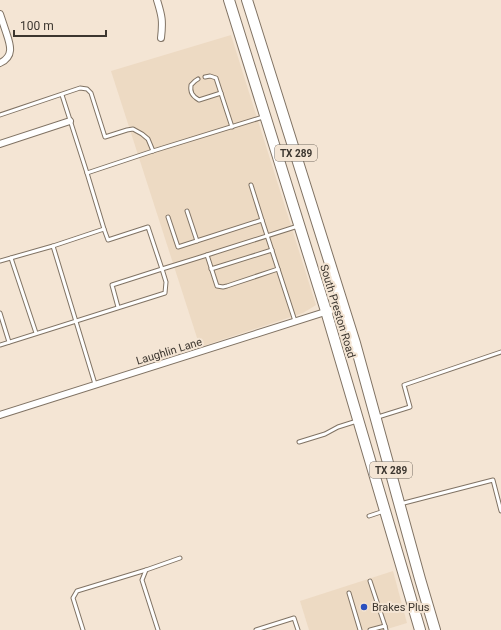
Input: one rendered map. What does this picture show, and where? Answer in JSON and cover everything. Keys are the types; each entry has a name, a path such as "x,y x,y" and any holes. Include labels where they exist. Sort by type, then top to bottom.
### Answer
{"main road":[{"name":"South Preston Road","path":"228,0 326,311 420,630"},
{"name":"South Preston Road","path":"247,0 344,306 435,630"}],"street":[{"path":"157,0 162,16 160,38"},
{"path":"0,14 10,45 10,52 8,56 0,63"},
{"path":"0,144 70,121"},
{"name":"Laughlin Lane","path":"0,415 344,306"}],"lane":[{"path":"205,77 210,76 216,78 232,127"},
{"path":"198,80 191,85 190,91 194,97 199,100 221,93"},
{"path":"0,115 80,88 87,89 91,93 105,136 133,129 148,139 152,151"},
{"path":"0,345 165,293 166,282 148,227 108,240 62,95"},
{"path":"87,173 152,151 265,117"},
{"path":"251,185 295,321"},
{"path":"186,211 197,241"},
{"path":"168,217 178,247 262,220"},
{"path":"118,307 112,285 300,226"},
{"path":"0,261 53,246 104,229"},
{"path":"53,246 95,384"},
{"path":"211,269 272,250"},
{"path":"206,255 217,286 223,287 278,269"},
{"path":"11,258 36,333"},
{"path":"0,313 9,342"},
{"path":"376,417 410,407 404,385 501,352"},
{"path":"299,442 325,434 338,427 358,420"},
{"path":"400,504 493,480 501,511"},
{"path":"369,516 385,511"},
{"path":"83,630 73,598 77,592 180,558"},
{"path":"146,570 142,580 158,630"},
{"path":"370,581 386,630"},
{"path":"349,593 360,630"},
{"path":"256,630 294,618 298,630"},
{"path":"370,630 384,626"}],"shaded area":[{"path":"231,35 316,305 303,313 200,347 111,71"},
{"path":"393,571 407,623 384,630 309,630 300,601"}],"place":[{"name":"Brakes Plus","path":"364,607"}]}
